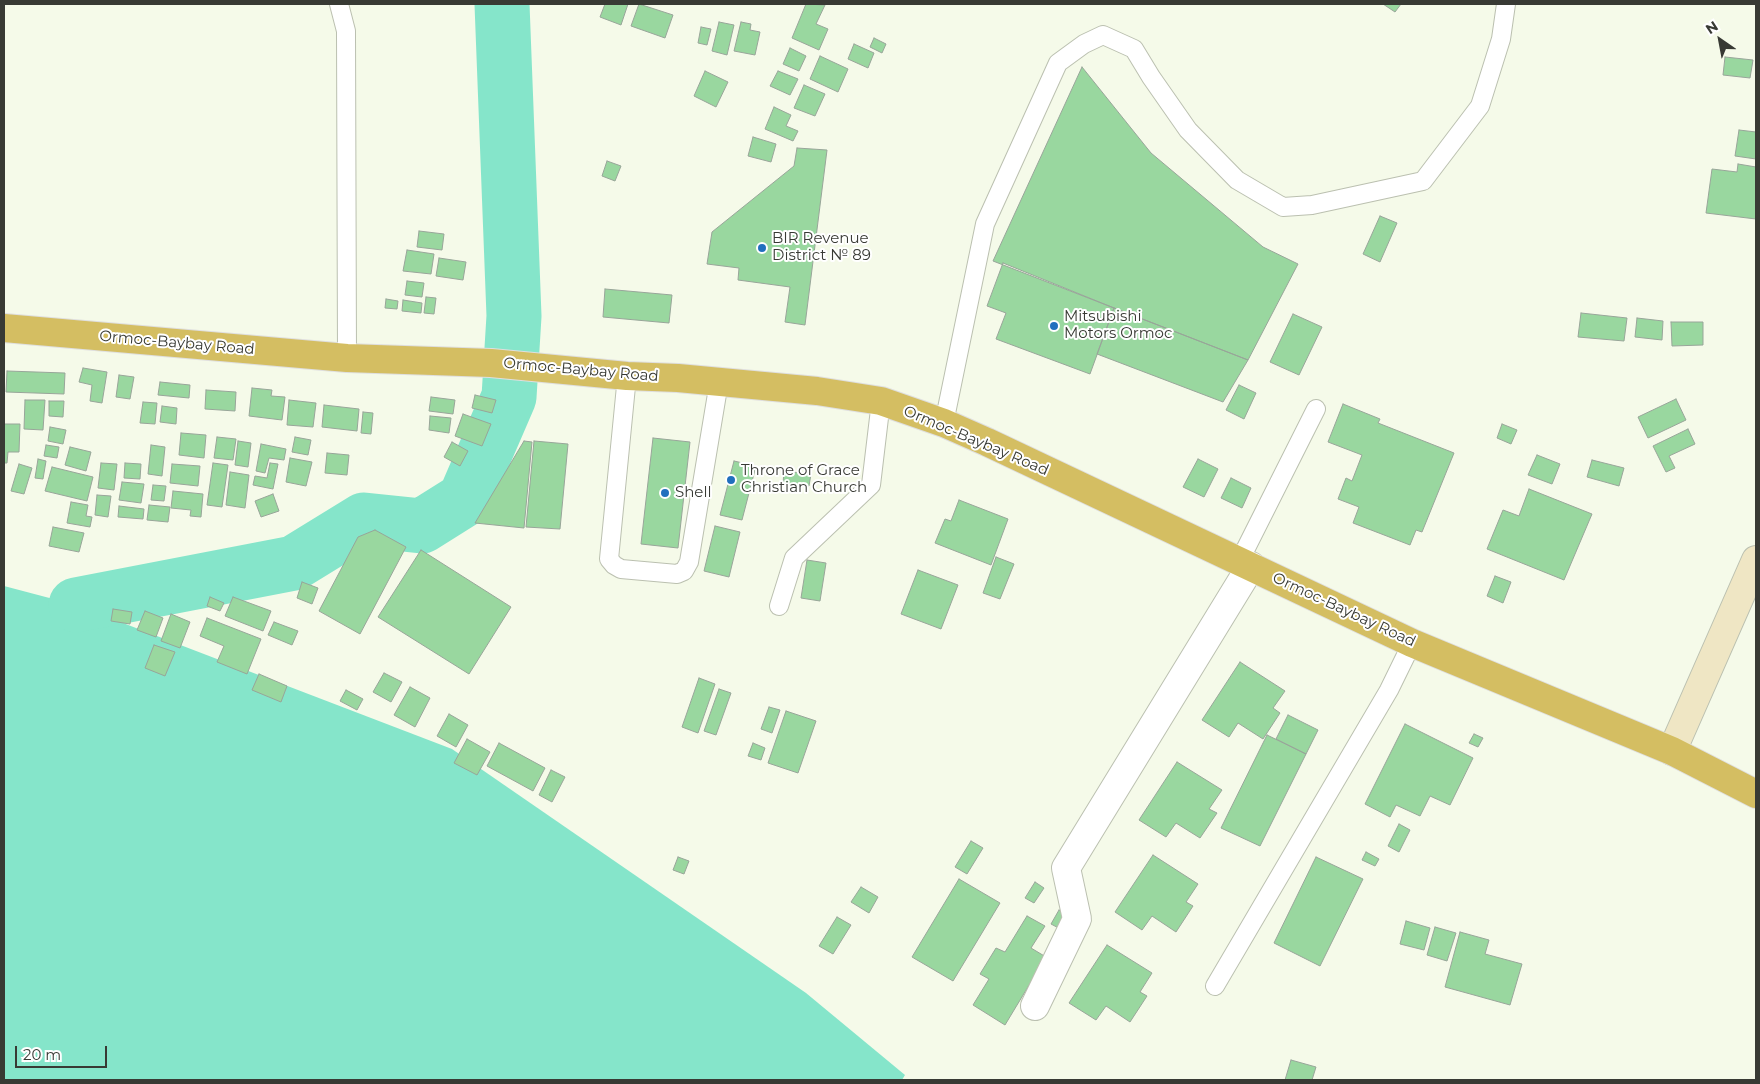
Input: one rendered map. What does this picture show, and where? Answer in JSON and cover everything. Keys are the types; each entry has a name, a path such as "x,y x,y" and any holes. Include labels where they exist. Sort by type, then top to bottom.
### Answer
{"highway":[{"name":"Ormoc-Baybay Road","path":"4,328 347,358 492,363 817,391 881,401 944,423 1412,643 1672,751 1756,794"}],"main road":[{"path":"1672,751 1756,560"}],"street":[{"path":"1035,1006 1078,919 1066,868 1245,564"}],"lane":[{"path":"339,4 346,31 347,358"},
{"path":"944,423 984,224 1058,63 1084,44 1103,35 1134,49 1188,130 1237,180 1283,207 1312,205 1423,181 1480,106 1501,39 1506,4"},
{"path":"627,376 609,558 614,565 621,569 677,574 684,570 689,562 719,382"},
{"path":"779,606 794,558 871,485 881,401"},
{"path":"1245,564 1316,409"},
{"path":"1215,986 1384,698 1412,643"}],"water":[{"path":"4,586 76,605 452,749 806,993 905,1075 902,1080 4,1080"}],"building":[{"path":"605,4 628,4 621,25 600,17"},
{"path":"639,4 673,15 665,38 631,26"},
{"path":"806,4 825,5 816,24 828,29 819,50 792,38"},
{"path":"1383,4 1401,4 1395,12"},
{"path":"719,22 734,25 727,55 712,51"},
{"path":"741,22 751,24 750,30 760,32 755,55 734,51"},
{"path":"701,27 711,29 707,45 698,43"},
{"path":"874,38 886,44 882,53 870,47"},
{"path":"854,44 874,53 868,68 848,59"},
{"path":"790,48 806,56 799,71 783,64"},
{"path":"820,56 848,69 838,92 810,79"},
{"path":"1725,57 1753,60 1750,78 1723,75"},
{"path":"1082,67 1151,153 1263,247 1298,264 1248,360 993,261"},
{"path":"705,71 728,82 716,107 694,96"},
{"path":"778,71 798,79 790,95 770,86"},
{"path":"804,85 825,94 815,116 794,108"},
{"path":"774,107 791,115 786,126 798,131 793,141 765,129"},
{"path":"1739,130 1756,132 1756,159 1735,156"},
{"path":"753,137 776,144 771,162 748,156"},
{"name":"BIR Revenue District № 89","path":"797,148 827,150 805,325 785,322 790,287 738,280 739,268 707,264 712,232 794,166"},
{"path":"607,161 621,166 615,181 602,176"},
{"path":"1738,164 1756,167 1756,219 1706,213 1712,169 1737,172"},
{"path":"1380,216 1397,223 1380,262 1363,254"},
{"path":"419,231 444,234 442,250 417,247"},
{"path":"407,250 434,254 431,274 403,271"},
{"path":"439,258 466,262 463,280 436,276"},
{"name":"Mitsubishi Motors Ormoc","path":"1003,263 1114,308 1090,374 996,339 1006,313 987,306"},
{"path":"407,281 424,283 422,297 405,295"},
{"path":"605,289 672,295 669,323 603,317"},
{"path":"426,297 436,298 434,314 424,313"},
{"path":"386,299 398,301 397,309 385,308"},
{"path":"403,300 422,303 421,313 402,311"},
{"path":"1114,308 1248,360 1223,402 1097,354"},
{"path":"1581,313 1627,318 1624,341 1578,337"},
{"path":"1293,314 1322,327 1299,375 1270,362"},
{"path":"1637,318 1663,321 1662,340 1635,337"},
{"path":"1671,322 1703,322 1703,345 1672,346"},
{"path":"83,368 107,372 102,403 90,401 92,385 79,382"},
{"path":"7,371 65,373 64,394 6,392"},
{"path":"119,375 134,377 130,399 116,397"},
{"path":"160,382 190,385 189,398 158,395"},
{"path":"1239,385 1256,393 1244,419 1226,410"},
{"path":"252,388 272,390 271,396 285,397 282,420 249,416"},
{"path":"206,390 236,392 235,411 205,409"},
{"path":"475,395 496,400 492,413 472,408"},
{"path":"431,397 455,400 453,414 429,411"},
{"path":"1676,399 1686,420 1648,438 1638,417"},
{"path":"25,400 45,400 43,430 24,429"},
{"path":"289,400 316,403 313,427 287,425"},
{"path":"49,401 64,401 63,417 49,416"},
{"path":"143,402 157,403 155,424 140,423"},
{"path":"1343,404 1380,419 1378,423 1454,453 1422,532 1416,530 1410,545 1353,523 1359,507 1338,499 1346,478 1352,481 1362,455 1328,442"},
{"path":"324,405 359,409 357,431 322,427"},
{"path":"162,406 177,408 176,424 160,422"},
{"path":"363,412 373,413 371,434 361,433"},
{"path":"463,414 491,424 482,446 455,436"},
{"path":"430,416 451,418 449,433 429,430"},
{"path":"4,424 20,424 19,452 8,452 7,463 4,463"},
{"path":"1502,424 1517,430 1511,444 1497,438"},
{"path":"50,427 66,430 63,444 48,441"},
{"path":"1688,429 1695,444 1669,456 1675,468 1666,472 1653,446"},
{"path":"181,433 206,435 204,458 179,455"},
{"path":"217,437 236,439 233,460 214,458"},
{"path":"295,437 311,440 308,455 292,452"},
{"name":"Shell","path":"653,438 690,442 678,548 641,544"},
{"path":"238,441 251,443 248,467 235,465"},
{"path":"524,441 532,442 524,528 475,523"},
{"path":"534,441 568,444 560,529 526,527"},
{"path":"452,442 468,451 460,466 444,457"},
{"path":"261,444 286,449 284,460 269,458 265,473 256,471"},
{"path":"46,445 59,447 57,458 44,456"},
{"path":"151,445 165,447 162,476 148,474"},
{"path":"70,447 91,452 86,471 65,465"},
{"path":"327,453 349,455 347,475 325,473"},
{"path":"1537,455 1560,464 1552,484 1528,475"},
{"path":"290,458 312,462 306,486 286,482"},
{"path":"38,459 46,461 43,479 35,478"},
{"path":"1198,459 1218,469 1204,497 1183,487"},
{"path":"1592,460 1624,468 1619,486 1587,477"},
{"path":"734,461 756,466 742,520 720,515"},
{"path":"101,463 117,464 114,490 98,488"},
{"path":"125,463 141,464 140,479 124,478"},
{"path":"213,463 228,465 222,507 207,505"},
{"path":"270,463 278,464 273,489 253,485 255,476 267,478"},
{"path":"19,464 32,468 24,494 11,491"},
{"path":"172,464 200,466 198,486 170,483"},
{"path":"52,467 93,477 87,501 45,491"},
{"path":"784,471 811,474 809,486 783,484"},
{"path":"230,472 249,475 245,508 226,505"},
{"path":"1231,478 1251,488 1242,508 1221,498"},
{"path":"122,482 144,484 141,503 119,500"},
{"path":"153,485 166,486 164,501 151,500"},
{"path":"1529,489 1592,514 1564,580 1487,549 1503,510 1519,516"},
{"path":"173,491 203,494 201,517 190,516 191,510 171,508"},
{"path":"273,494 279,511 261,517 255,501"},
{"path":"97,495 111,496 108,517 95,515"},
{"path":"959,500 1008,519 991,565 935,543 945,519 951,521"},
{"path":"71,502 88,505 86,516 92,517 90,527 67,523"},
{"path":"149,505 170,507 168,522 147,520"},
{"path":"119,506 144,509 143,519 118,517"},
{"path":"715,526 740,532 729,577 704,571"},
{"path":"53,527 84,533 79,552 49,546"},
{"path":"375,530 406,547 360,634 319,611 358,537"},
{"path":"421,550 511,607 469,674 378,617"},
{"path":"996,557 1014,564 1000,599 983,593"},
{"path":"807,560 826,563 820,601 801,598"},
{"path":"918,570 958,585 941,629 901,614"},
{"path":"1495,576 1511,582 1503,603 1487,596"},
{"path":"302,582 318,588 312,604 297,598"},
{"path":"210,597 224,603 220,611 207,606"},
{"path":"233,597 271,611 263,631 225,616"},
{"path":"113,609 132,612 130,624 111,621"},
{"path":"145,611 163,618 156,637 137,630"},
{"path":"171,614 190,622 180,648 161,641"},
{"path":"207,618 261,639 247,674 217,662 224,646 200,636"},
{"path":"274,622 298,631 292,645 268,635"},
{"path":"154,645 175,652 165,676 145,668"},
{"path":"1240,662 1285,691 1273,708 1280,713 1263,739 1238,723 1229,737 1202,720"},
{"path":"384,673 402,682 391,702 373,692"},
{"path":"259,674 287,686 281,702 252,690"},
{"path":"699,678 715,684 698,733 682,727"},
{"path":"410,687 430,698 415,727 394,715"},
{"path":"719,689 731,693 716,735 704,731"},
{"path":"346,690 363,699 357,710 340,701"},
{"path":"769,707 780,710 772,733 761,729"},
{"path":"786,711 816,721 798,773 768,763"},
{"path":"449,714 468,725 456,747 437,736"},
{"path":"1288,715 1318,730 1306,754 1276,739"},
{"path":"1405,724 1473,758 1450,805 1430,796 1420,816 1396,805 1390,817 1365,804"},
{"path":"1474,734 1483,738 1478,747 1469,743"},
{"path":"1267,735 1306,754 1260,846 1221,828"},
{"path":"467,739 490,752 477,775 454,763"},
{"path":"499,743 545,768 533,791 487,766"},
{"path":"753,743 765,748 761,760 748,756"},
{"path":"1177,762 1222,790 1209,809 1217,813 1200,838 1176,823 1166,837 1139,820"},
{"path":"551,770 565,777 552,802 539,795"},
{"path":"1399,824 1410,830 1399,852 1388,846"},
{"path":"971,841 983,848 967,874 955,867"},
{"path":"1366,852 1379,859 1375,866 1362,860"},
{"path":"1153,855 1198,884 1186,902 1193,906 1176,932 1152,916 1142,930 1115,912"},
{"path":"678,857 689,861 684,874 673,870"},
{"path":"1316,857 1363,879 1320,966 1274,943"},
{"path":"959,879 1000,903 953,981 912,957"},
{"path":"1035,882 1044,888 1034,903 1025,898"},
{"path":"861,887 878,897 869,913 851,902"},
{"path":"1059,910 1076,920 1068,933 1051,924"},
{"path":"1027,916 1045,926 1031,948 1046,957 1005,1025 973,1005 989,979 980,974 996,948 1005,952"},
{"path":"837,917 851,925 833,954 819,946"},
{"path":"1406,921 1430,928 1424,950 1400,944"},
{"path":"1435,927 1456,933 1447,961 1427,955"},
{"path":"1460,932 1489,940 1485,954 1522,964 1510,1005 1445,987"},
{"path":"1107,945 1152,973 1140,992 1147,996 1130,1022 1106,1006 1096,1020 1069,1003"},
{"path":"1291,1060 1316,1067 1312,1080 1285,1080"}],"waterway":[{"path":"76,605 294,563 364,520 422,526 465,499 509,397 514,316 502,4"}],"place":[{"name":"BIR Revenue District № 89","path":"762,248"},
{"name":"Mitsubishi Motors Ormoc","path":"1054,326"},
{"name":"Throne of Grace Christian Church","path":"731,480"},
{"name":"Shell","path":"665,493"}]}
